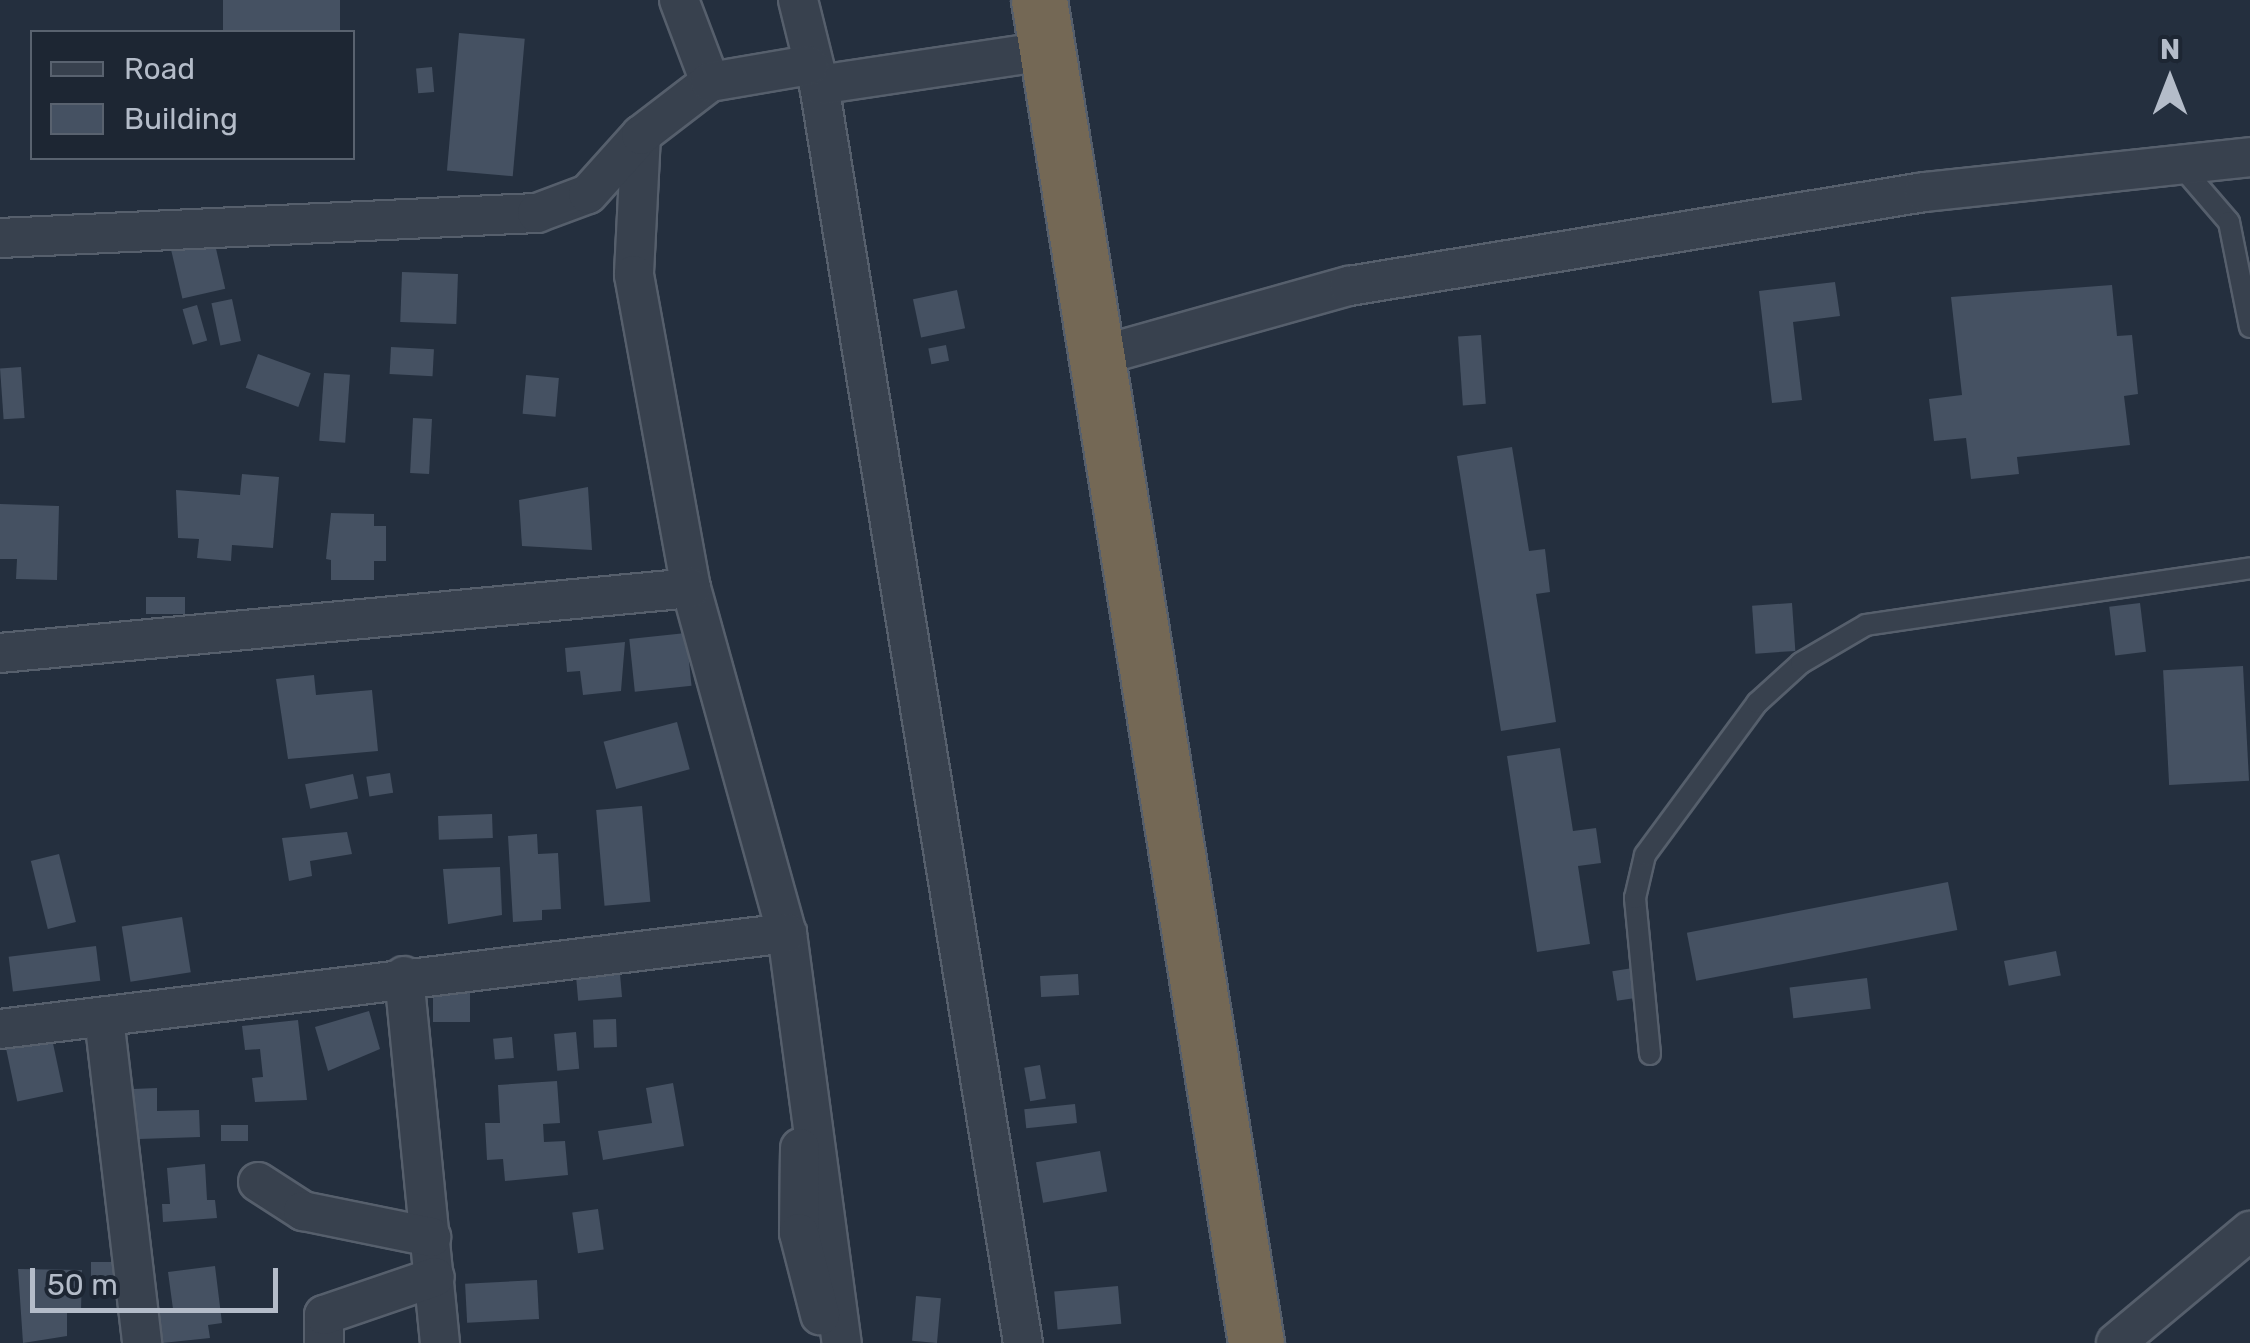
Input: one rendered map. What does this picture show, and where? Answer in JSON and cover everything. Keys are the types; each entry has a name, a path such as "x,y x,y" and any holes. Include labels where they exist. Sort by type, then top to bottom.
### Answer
{"highway":[{"path":"1043,26 1092,358 1256,1343"}],"street":[{"path":"679,0 710,82"},
{"path":"798,0 814,75 1023,1343"},
{"path":"0,238 538,213 588,194 641,135 710,82 814,75 1043,26"},
{"path":"641,135 634,275 691,588 787,933 839,1343"},
{"path":"1092,358 1350,286 1924,192 2250,157"},
{"path":"0,653 691,588"},
{"path":"0,1029 404,976 787,933"},
{"path":"404,976 440,1343"},
{"path":"104,1018 142,1343"},
{"path":"258,1182 303,1212 431,1236"},
{"path":"2116,1343 2250,1232"},
{"path":"324,1343 324,1315 434,1276"}],"lane":[{"path":"2180,165 2229,222 2250,327"},
{"path":"1650,1054 1635,898 1645,855 1758,703 1801,662 1866,625 2250,568"}],"building":[{"path":"223,0 340,0 340,30 223,30"},
{"path":"459,33 525,39 513,176 447,170"},
{"path":"432,67 434,92 418,93 416,68"},
{"path":"214,240 225,289 182,299 171,250"},
{"path":"402,272 458,274 456,324 400,322"},
{"path":"1835,282 1840,316 1793,322 1802,400 1772,403 1759,291"},
{"path":"2112,285 2117,336 2132,335 2138,394 2124,396 2130,445 2017,457 2019,474 1971,479 1966,438 1934,441 1929,399 1962,395 1951,297"},
{"path":"957,290 965,328 921,338 913,299"},
{"path":"232,299 241,341 220,345 211,303"},
{"path":"197,305 207,341 193,345 183,309"},
{"path":"1481,335 1486,404 1463,405 1458,337"},
{"path":"946,345 949,361 931,364 928,348"},
{"path":"391,347 434,349 433,376 390,374"},
{"path":"258,354 311,373 298,407 246,388"},
{"path":"21,367 25,418 4,419 0,368"},
{"path":"324,373 350,375 345,443 319,441"},
{"path":"526,375 559,378 555,417 523,414"},
{"path":"413,418 432,419 429,474 410,473"},
{"path":"1512,447 1529,551 1545,549 1550,592 1536,594 1556,722 1501,731 1457,456"},
{"path":"242,474 279,477 273,548 232,545 231,561 197,558 199,539 178,538 176,490 240,495"},
{"path":"588,487 592,550 522,546 519,500"},
{"path":"0,504 59,506 57,580 16,579 17,559 0,559"},
{"path":"331,513 374,514 374,526 386,526 386,561 374,561 374,580 331,580 331,560 326,559"},
{"path":"146,597 185,597 185,614 146,614"},
{"path":"1792,603 1795,651 1755,654 1752,606"},
{"path":"2140,603 2146,652 2115,655 2109,607"},
{"path":"686,633 692,686 635,692 629,639"},
{"path":"625,642 621,691 583,695 580,671 567,672 565,648"},
{"path":"2243,666 2249,781 2169,785 2163,670"},
{"path":"314,675 316,695 372,690 378,751 288,759 276,679"},
{"path":"677,722 690,769 616,789 604,742"},
{"path":"1560,748 1573,831 1596,828 1601,863 1578,866 1590,944 1537,952 1507,756"},
{"path":"390,773 393,793 369,797 366,777"},
{"path":"353,774 358,798 310,809 305,784"},
{"path":"642,806 650,902 605,906 596,810"},
{"path":"492,814 493,838 439,840 438,816"},
{"path":"347,832 352,854 310,861 312,876 289,881 282,838"},
{"path":"537,834 538,854 558,853 561,909 542,910 542,920 513,922 508,836"},
{"path":"59,854 76,922 48,929 31,861"},
{"path":"500,867 502,915 448,924 443,869"},
{"path":"1948,882 1957,930 1696,981 1687,933"},
{"path":"182,917 191,972 131,982 122,927"},
{"path":"96,946 100,981 13,991 9,957"},
{"path":"2056,951 2061,976 2009,986 2004,961"},
{"path":"1639,967 1644,997 1617,1001 1612,971"},
{"path":"620,974 622,997 578,1001 576,978"},
{"path":"1078,974 1079,995 1041,997 1040,976"},
{"path":"1867,978 1871,1009 1793,1018 1790,988"},
{"path":"433,991 470,991 470,1022 433,1022"},
{"path":"369,1011 380,1049 328,1071 315,1027"},
{"path":"616,1019 617,1047 594,1048 593,1020"},
{"path":"298,1020 307,1100 255,1102 252,1078 263,1077 260,1049 245,1050 242,1026"},
{"path":"576,1032 579,1069 557,1071 554,1034"},
{"path":"51,1034 63,1092 17,1101 5,1044"},
{"path":"512,1037 514,1058 495,1060 493,1039"},
{"path":"1040,1065 1046,1098 1030,1101 1024,1068"},
{"path":"557,1081 560,1123 543,1124 544,1142 565,1141 568,1175 505,1181 503,1159 487,1160 485,1123 500,1123 498,1085"},
{"path":"673,1083 684,1146 603,1160 598,1131 652,1123 646,1088"},
{"path":"157,1088 157,1111 199,1110 200,1137 139,1139 133,1089"},
{"path":"1075,1104 1077,1123 1026,1128 1024,1109"},
{"path":"221,1125 248,1125 248,1141 221,1141"},
{"path":"1100,1151 1107,1191 1043,1203 1036,1162"},
{"path":"205,1164 207,1200 215,1200 217,1218 163,1222 162,1204 170,1204 167,1168"},
{"path":"598,1209 604,1250 578,1253 572,1213"},
{"path":"91,1262 121,1262 121,1285 91,1285"},
{"path":"215,1266 222,1323 208,1325 210,1338 162,1343 157,1312 173,1309 168,1272"},
{"path":"18,1269 82,1270 81,1311 67,1311 67,1336 23,1343"},
{"path":"537,1280 539,1319 467,1323 465,1284"},
{"path":"1118,1286 1121,1324 1058,1329 1054,1292"},
{"path":"916,1296 941,1298 937,1343 912,1341"}]}
